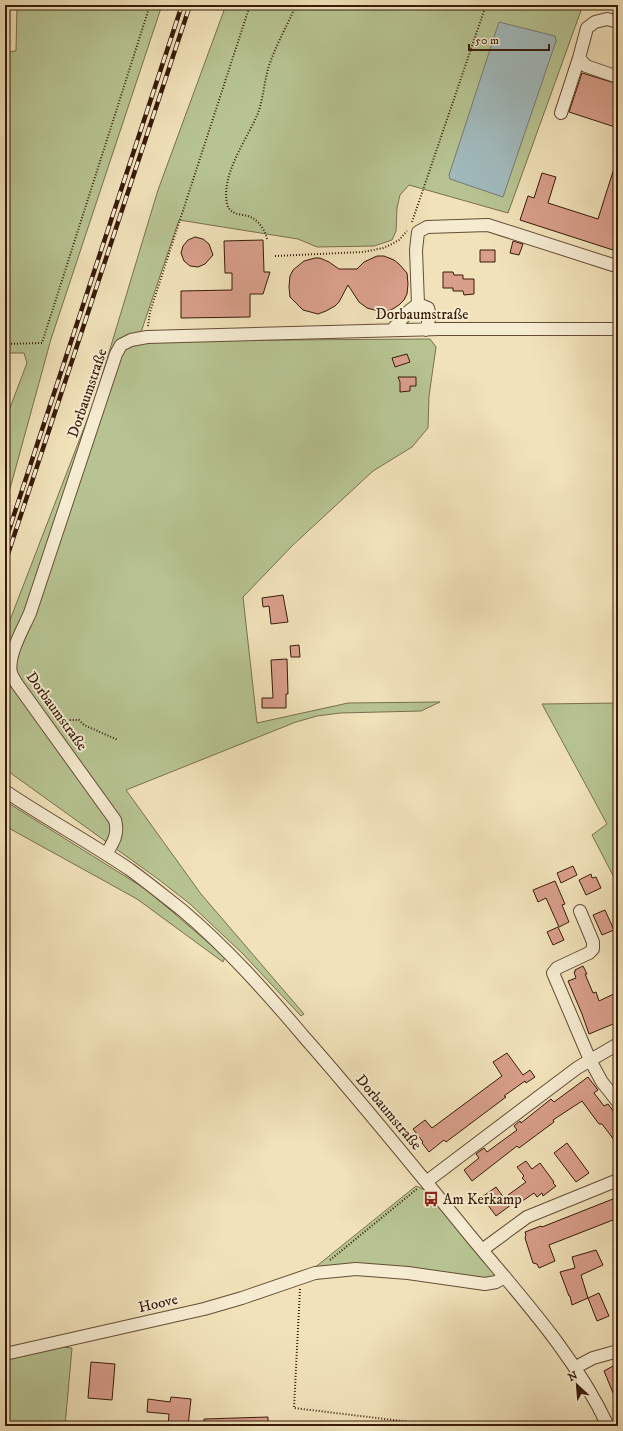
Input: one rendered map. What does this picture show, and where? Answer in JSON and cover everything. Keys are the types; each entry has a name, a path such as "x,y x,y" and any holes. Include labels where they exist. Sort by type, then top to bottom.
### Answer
{"street":[{"path":"561,113 587,28 595,22 607,19 618,22"},
{"path":"579,58 586,66 618,77"},
{"path":"418,304 416,250 418,232 426,227 488,225 613,265 618,265"},
{"path":"418,304 428,308 430,316 426,330"},
{"path":"392,330 409,311 418,304"},
{"name":"Dorbaumstraße","path":"106,854 116,836 117,828 115,820 17,684 11,673 11,662 13,651 30,613 116,354 121,344 131,340 147,337 392,330 618,329"},
{"name":"Dorbaumstraße","path":"5,791 106,854 151,886 234,959 318,1053 539,1318 576,1367 608,1426"},
{"path":"580,911 593,942 594,949 590,953 557,968 553,973 590,1060 602,1082 618,1101"},
{"path":"426,1182 577,1068 618,1044"},
{"path":"482,1250 527,1217 618,1180"},
{"name":"Hoove","path":"5,1354 204,1309 315,1273 356,1269 408,1273 485,1284 496,1282 505,1277"},
{"path":"576,1367 592,1358 618,1351"}],"path":[{"path":"5,344 42,343 150,5"},
{"path":"147,337 150,312 250,5"},
{"path":"267,239 263,227 251,217 237,214 230,210 227,204 226,195 229,174 258,112 269,64 296,5"},
{"path":"412,223 486,5"},
{"path":"274,256 363,252 383,248 392,244 399,240 408,230"},
{"path":"48,727 64,720 79,720 84,724 118,740"},
{"path":"315,1273 426,1182"},
{"path":"298,1278 300,1288 294,1408 443,1426"}],"green space":[{"path":"17,5 162,5 51,339 5,507 5,421 27,363 24,353 5,353 5,52 16,51"},
{"path":"226,5 583,5 508,213 409,185 400,195 397,208 396,231 392,240 374,246 317,247 298,239 179,220 138,341 430,339 436,347 429,396 428,428 412,447 373,471 293,545 243,597 257,723 348,703 440,702 421,711 340,713 317,716 296,722 126,790 201,894 304,1014 301,1016 243,954 190,904 158,879 5,769 5,633 94,402 158,190"},
{"path":"618,703 618,885 592,835 607,824 542,704"},
{"path":"5,801 147,890 225,957 223,962 137,899 5,826"},
{"path":"416,1186 425,1190 498,1276 487,1285 313,1269"},
{"path":"61,1347 72,1348 65,1426 5,1426 5,1359"}],"water":[{"path":"499,22 555,36 556,41 503,197 450,179 449,175"}],"building":[{"path":"582,73 618,84 618,128 569,112"},
{"path":"616,162 618,162 618,236 613,250 520,220 528,196 534,198 542,173 556,177 548,203 598,219"},
{"path":"195,237 203,239 209,244 213,255 205,264 198,267 190,266 184,261 181,253 183,246 188,240"},
{"path":"263,240 264,272 270,272 263,294 250,294 250,317 181,318 181,291 232,290 232,273 225,273 224,241"},
{"path":"513,241 523,244 519,255 510,253"},
{"path":"480,250 495,250 495,262 480,262"},
{"path":"377,256 384,256 394,260 407,273 407,294 399,305 391,310 382,312 367,308 359,302 348,285 339,302 335,306 318,314 303,310 290,297 290,276 293,270 304,261 320,258 339,269 357,269 364,262"},
{"path":"443,272 453,272 454,275 463,275 463,279 474,279 474,294 464,295 463,291 453,291 453,288 443,288"},
{"path":"407,354 410,362 395,367 392,358"},
{"path":"398,377 416,377 416,386 410,386 410,391 400,392 400,382"},
{"path":"283,595 288,622 271,624 269,606 263,607 262,598"},
{"path":"299,645 300,657 291,657 290,646"},
{"path":"287,659 288,694 286,694 286,708 262,708 262,698 273,698 271,660"},
{"path":"573,866 577,875 561,883 557,873"},
{"path":"591,874 592,878 596,877 601,888 586,895 579,880"},
{"path":"555,881 565,904 562,905 569,922 559,927 546,898 538,902 533,890"},
{"path":"605,910 614,930 602,935 593,915"},
{"path":"558,927 564,940 553,945 547,932"},
{"path":"583,966 593,993 596,992 599,1001 618,992 618,1022 589,1034 568,981 576,978 574,972 575,970"},
{"path":"507,1053 523,1075 530,1070 535,1077 526,1083 525,1081 446,1142 444,1140 429,1152 413,1129 425,1120 432,1128 502,1076 493,1062"},
{"path":"588,1077 598,1090 594,1093 604,1106 608,1104 618,1117 618,1145 602,1124 599,1124 582,1101 553,1120 554,1122 519,1148 517,1146 472,1181 464,1170 479,1158 476,1154 484,1148 487,1152 517,1130 514,1126 520,1121 521,1123 551,1099 554,1102"},
{"path":"567,1143 589,1173 576,1182 554,1153"},
{"path":"526,1161 532,1169 540,1163 556,1186 543,1196 542,1193 537,1197 534,1193 521,1202 519,1199 496,1216 482,1197 496,1187 504,1198 526,1182 522,1178 524,1176 517,1167"},
{"path":"618,1197 618,1218 549,1245 555,1261 539,1268 537,1264 533,1263 525,1238 525,1232 541,1226 542,1227"},
{"path":"596,1250 603,1265 581,1275 588,1298 572,1305 560,1272 575,1268 572,1257"},
{"path":"599,1293 609,1316 597,1321 588,1298"},
{"path":"91,1362 115,1364 112,1400 88,1398"},
{"path":"613,1366 618,1378 618,1405 604,1371"},
{"path":"171,1397 191,1399 188,1426 168,1426 169,1414 147,1412 148,1399 170,1402"},
{"path":"268,1417 268,1426 204,1426 204,1419"}],"railway":[{"path":"5,542 182,5"},
{"path":"5,563 190,5"}],"place":[{"name":"Am Kerkamp","path":"431,1199"}]}
